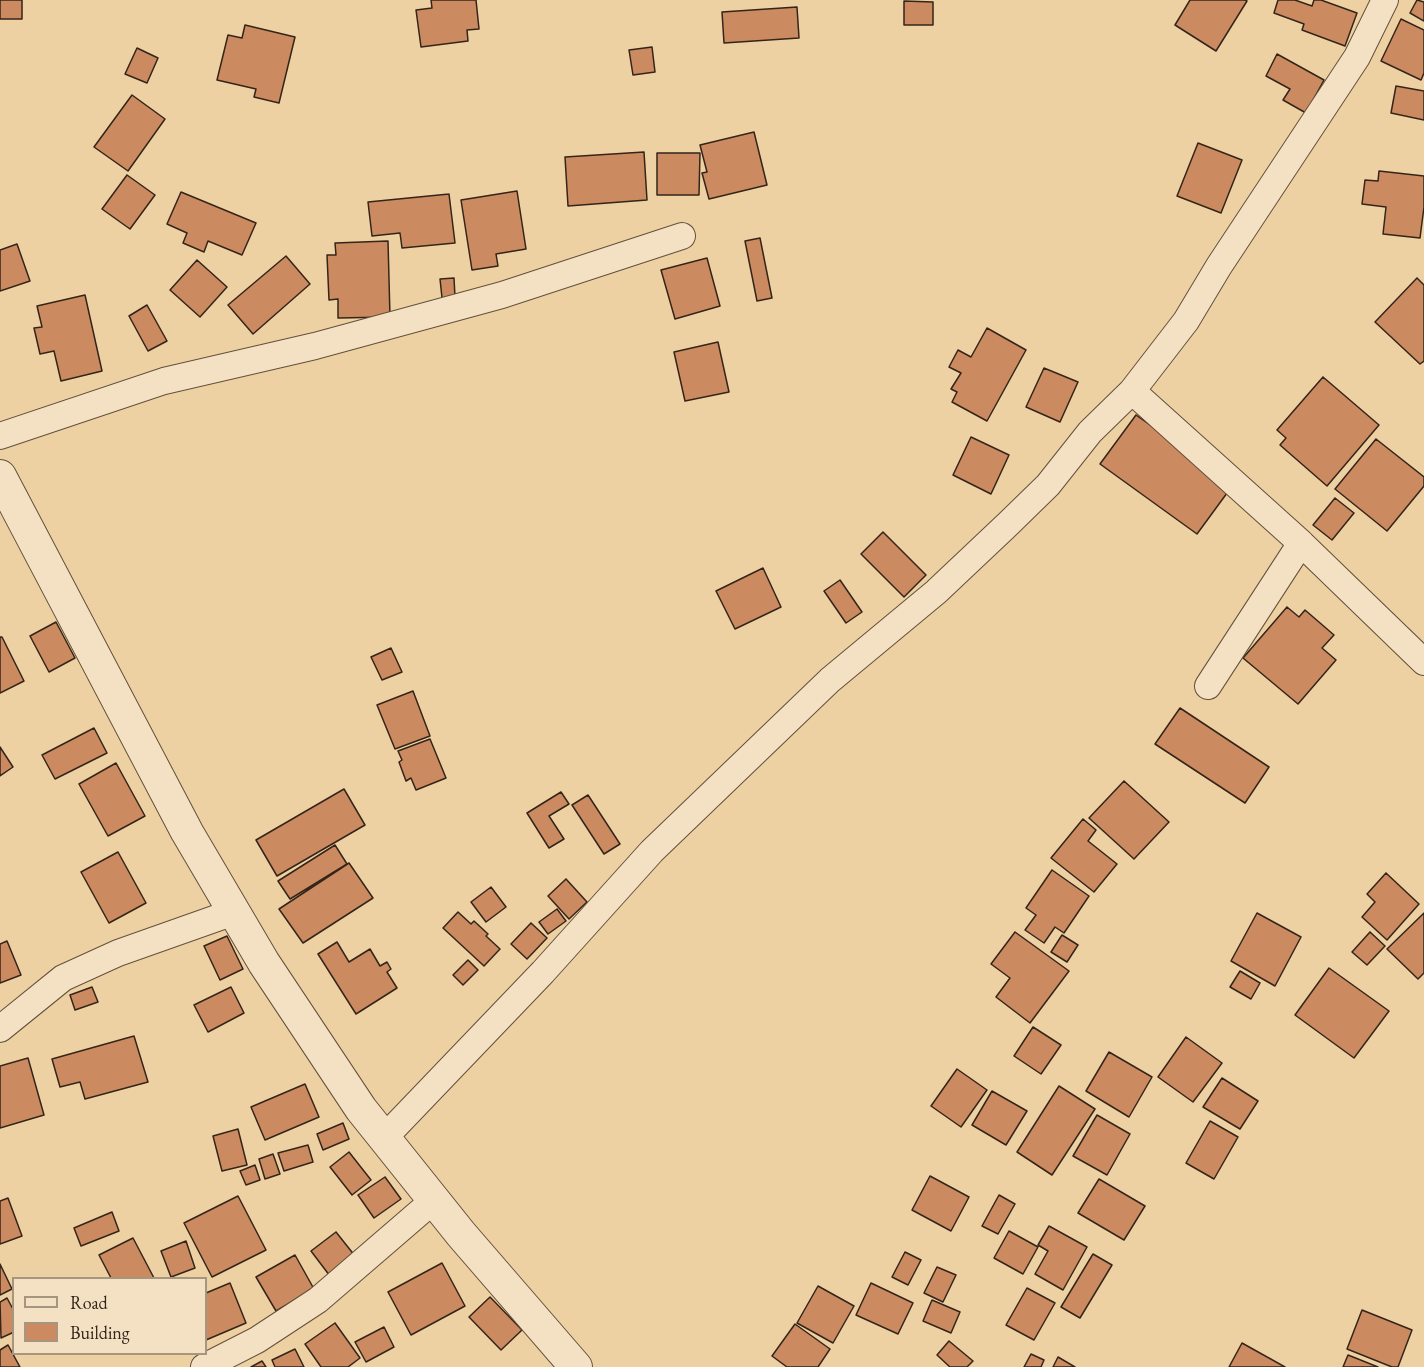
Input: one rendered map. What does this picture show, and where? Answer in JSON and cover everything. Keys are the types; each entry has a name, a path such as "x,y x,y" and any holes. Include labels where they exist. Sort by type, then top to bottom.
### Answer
{"street":[{"path":"384,1138 535,980 652,851 830,680 936,592 1008,524 1048,485 1090,432 1132,391 1186,321 1219,266 1357,57 1385,0"},
{"path":"0,436 164,381 315,346 502,295 682,236"},
{"path":"1132,391 1301,543 1424,662"},
{"path":"0,476 187,832 271,973 361,1109 461,1234 576,1367"},
{"path":"1208,686 1301,543"},
{"path":"0,1029 63,978 118,953 234,912"},
{"path":"204,1367 257,1340 318,1300 434,1200"}],"building":[{"path":"0,0 22,0 22,19 0,19"},
{"path":"431,0 476,0 479,29 467,30 468,41 421,47 416,10 432,8"},
{"path":"1190,0 1247,1 1216,51 1175,25"},
{"path":"1278,0 1295,0 1312,6 1314,0 1321,0 1357,13 1345,46 1302,30 1304,24 1274,13"},
{"path":"1417,0 1424,2 1424,21 1410,13"},
{"path":"904,1 933,2 933,25 904,25"},
{"path":"797,7 799,38 724,43 722,12"},
{"path":"1401,19 1424,30 1424,73 1421,80 1381,61"},
{"path":"245,25 295,37 279,103 254,97 256,89 217,80 228,35 242,38"},
{"path":"652,47 655,72 633,75 629,50"},
{"path":"137,48 158,58 147,83 125,74"},
{"path":"1277,54 1324,80 1306,113 1283,100 1290,89 1266,76"},
{"path":"1396,86 1424,91 1424,120 1391,113"},
{"path":"132,95 165,119 128,171 94,147"},
{"path":"754,132 767,185 709,199 702,173 707,172 700,145"},
{"path":"1198,143 1242,160 1221,213 1177,196"},
{"path":"644,152 647,200 568,206 565,157"},
{"path":"657,153 700,153 699,195 657,195"},
{"path":"1379,171 1424,176 1424,207 1420,238 1383,234 1386,207 1362,204 1365,180 1378,181"},
{"path":"127,175 155,195 130,229 102,209"},
{"path":"517,191 526,249 496,254 498,266 472,270 461,200"},
{"path":"181,192 256,223 242,255 208,241 204,252 183,243 187,233 167,224"},
{"path":"449,194 455,243 402,248 400,233 372,236 368,202"},
{"path":"760,238 772,298 757,301 745,241"},
{"path":"388,241 390,317 338,318 338,299 329,300 327,255 336,255 335,243"},
{"path":"17,244 30,281 0,291 0,250"},
{"path":"286,256 310,284 253,334 228,305"},
{"path":"707,258 720,306 675,319 661,270"},
{"path":"197,260 227,287 200,317 170,290"},
{"path":"454,278 455,297 442,298 440,279"},
{"path":"1417,278 1424,285 1424,361 1420,364 1375,322"},
{"path":"85,295 102,371 61,381 54,351 40,354 34,328 42,327 37,306"},
{"path":"147,305 167,341 148,351 129,316"},
{"path":"987,328 1026,350 987,421 952,402 957,392 951,389 961,373 949,367 958,350 971,357"},
{"path":"718,342 729,392 685,401 674,352"},
{"path":"1044,368 1078,382 1060,422 1026,407"},
{"path":"1323,377 1379,425 1327,486 1280,445 1286,438 1277,430"},
{"path":"1136,415 1207,465 1230,489 1197,534 1100,464"},
{"path":"971,437 1009,455 991,494 953,475"},
{"path":"1376,439 1424,477 1424,486 1387,531 1335,489"},
{"path":"1335,498 1354,513 1332,540 1313,525"},
{"path":"883,532 926,575 904,597 861,554"},
{"path":"763,568 781,607 735,629 716,591"},
{"path":"840,580 862,612 846,623 824,591"},
{"path":"1287,607 1299,617 1305,610 1334,635 1322,648 1336,660 1298,704 1243,658"},
{"path":"56,622 75,658 49,672 30,636"},
{"path":"0,637 24,681 0,693"},
{"path":"391,648 402,672 382,680 371,657"},
{"path":"413,691 430,736 395,749 377,705"},
{"path":"1180,708 1269,767 1245,803 1155,744"},
{"path":"94,728 107,753 55,779 42,755"},
{"path":"430,739 446,778 416,790 411,778 406,781 399,762 402,760 398,751"},
{"path":"0,747 13,767 0,776"},
{"path":"116,763 145,816 108,836 79,784"},
{"path":"1124,781 1169,822 1134,859 1089,818"},
{"path":"344,789 365,825 277,876 256,840"},
{"path":"561,792 569,804 549,816 564,839 549,848 527,813"},
{"path":"588,795 620,844 604,854 572,805"},
{"path":"1083,819 1096,830 1088,841 1117,864 1094,892 1051,858"},
{"path":"335,845 347,864 290,899 278,881"},
{"path":"118,852 146,903 109,923 81,872"},
{"path":"349,863 373,898 303,943 279,909"},
{"path":"1052,870 1089,896 1064,933 1055,927 1044,943 1025,930 1036,915 1026,908"},
{"path":"1386,873 1419,904 1387,940 1362,917 1375,902 1367,894"},
{"path":"566,879 587,902 569,919 548,896"},
{"path":"491,887 506,907 486,922 471,902"},
{"path":"557,909 566,921 548,934 539,922"},
{"path":"458,912 471,924 474,921 500,949 484,966 443,928"},
{"path":"1257,913 1301,937 1275,986 1231,961"},
{"path":"1424,913 1424,973 1418,979 1387,949"},
{"path":"531,923 547,938 527,959 511,944"},
{"path":"1015,932 1069,971 1030,1023 996,997 1010,978 991,964"},
{"path":"1370,932 1385,946 1367,965 1352,952"},
{"path":"1062,935 1078,945 1067,962 1051,952"},
{"path":"227,936 243,969 220,980 204,946"},
{"path":"7,941 21,975 0,983 0,944"},
{"path":"337,942 349,962 370,949 380,966 387,962 391,969 387,972 397,988 356,1014 318,954"},
{"path":"468,960 478,970 463,985 453,975"},
{"path":"1329,968 1389,1011 1354,1058 1295,1015"},
{"path":"1240,971 1260,983 1251,999 1230,987"},
{"path":"92,987 98,1002 75,1010 70,995"},
{"path":"231,987 244,1013 208,1032 194,1005"},
{"path":"1033,1027 1061,1045 1041,1074 1014,1056"},
{"path":"134,1036 148,1082 85,1099 80,1082 60,1087 52,1059"},
{"path":"1186,1037 1222,1063 1193,1102 1158,1077"},
{"path":"1109,1052 1152,1077 1129,1117 1086,1091"},
{"path":"28,1058 44,1115 0,1128 0,1066"},
{"path":"957,1069 987,1090 961,1127 931,1106"},
{"path":"1222,1078 1258,1101 1240,1129 1203,1107"},
{"path":"305,1084 319,1117 265,1140 251,1107"},
{"path":"1059,1086 1095,1109 1052,1175 1017,1152"},
{"path":"992,1091 1027,1111 1006,1145 972,1125"},
{"path":"1097,1115 1130,1134 1107,1175 1073,1156"},
{"path":"1210,1121 1238,1137 1214,1179 1186,1163"},
{"path":"343,1123 349,1139 323,1150 317,1134"},
{"path":"238,1129 247,1165 222,1171 213,1136"},
{"path":"308,1145 313,1162 284,1171 278,1153"},
{"path":"349,1152 371,1180 352,1195 330,1167"},
{"path":"273,1154 280,1174 265,1179 259,1159"},
{"path":"255,1165 260,1180 246,1185 240,1171"},
{"path":"930,1176 969,1197 951,1231 912,1210"},
{"path":"385,1177 401,1199 374,1218 358,1195"},
{"path":"1099,1179 1145,1206 1124,1240 1078,1213"},
{"path":"999,1195 1015,1204 998,1234 982,1226"},
{"path":"238,1196 266,1250 212,1277 184,1223"},
{"path":"8,1198 22,1236 0,1244 0,1201"},
{"path":"112,1212 119,1231 81,1246 74,1228"},
{"path":"1049,1226 1087,1247 1063,1290 1035,1274 1048,1251 1038,1245"},
{"path":"1009,1231 1038,1247 1023,1274 994,1258"},
{"path":"336,1232 359,1261 333,1280 311,1251"},
{"path":"133,1238 153,1277 110,1277 99,1255"},
{"path":"186,1241 195,1268 171,1277 161,1251"},
{"path":"905,1252 921,1260 908,1285 892,1277"},
{"path":"1093,1254 1112,1265 1080,1318 1061,1307"},
{"path":"295,1255 314,1289 276,1311 256,1277"},
{"path":"442,1263 465,1306 411,1335 388,1292"},
{"path":"0,1264 12,1289 0,1295"},
{"path":"937,1267 956,1275 943,1302 924,1293"},
{"path":"230,1283 246,1323 207,1340 207,1293"},
{"path":"871,1283 913,1303 898,1334 856,1315"},
{"path":"818,1286 854,1306 833,1343 797,1323"},
{"path":"1027,1288 1055,1303 1034,1340 1006,1325"},
{"path":"490,1297 522,1330 501,1350 469,1317"},
{"path":"7,1298 12,1307 12,1333 1,1338 0,1302"},
{"path":"932,1300 960,1312 951,1333 923,1321"},
{"path":"1362,1310 1412,1330 1398,1367 1392,1367 1347,1349"},
{"path":"335,1323 360,1358 348,1367 321,1367 305,1344"},
{"path":"795,1324 830,1349 818,1367 787,1367 772,1356"},
{"path":"384,1327 394,1347 366,1362 355,1342"},
{"path":"949,1341 973,1361 967,1367 950,1367 937,1355"},
{"path":"1242,1343 1285,1367 1229,1367"},
{"path":"8,1345 20,1367 0,1367 0,1350"},
{"path":"295,1349 304,1367 275,1367 272,1360"},
{"path":"1031,1354 1044,1360 1041,1367 1024,1367"},
{"path":"1348,1355 1378,1367 1343,1367"},
{"path":"1058,1357 1075,1367 1053,1367"},
{"path":"262,1361 266,1367 251,1367"}]}
